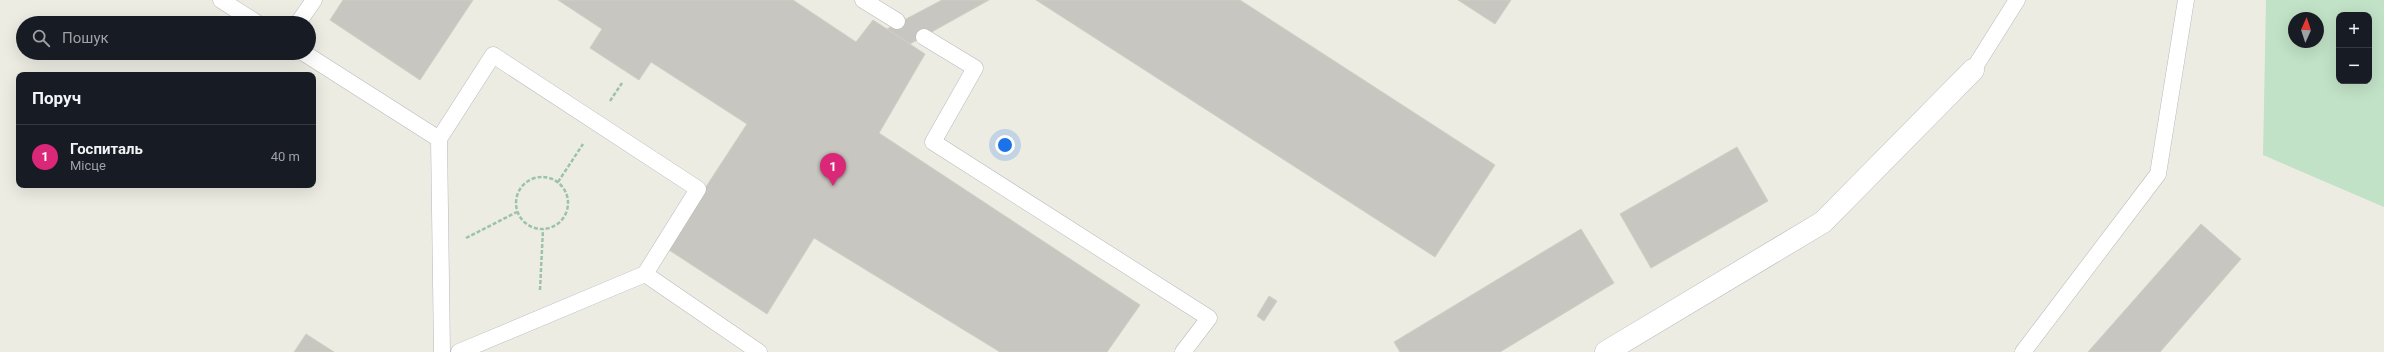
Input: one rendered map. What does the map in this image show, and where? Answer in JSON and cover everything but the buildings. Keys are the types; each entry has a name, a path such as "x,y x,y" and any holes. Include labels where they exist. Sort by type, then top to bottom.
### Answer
{"street":[{"path":"1606,352 1822,222 1973,70"}],"lane":[{"path":"221,0 246,16"},
{"path":"303,16 314,0"},
{"path":"863,0 897,21"},
{"path":"1973,70 2017,0"},
{"path":"2023,352 2158,174 2186,0"},
{"path":"924,37 975,68 932,142 1209,318 1183,352"},
{"path":"442,352 439,139 493,55 698,189 645,274 459,352"},
{"path":"315,60 439,139"},
{"path":"645,274 759,352"}],"path":[{"path":"542,176 558,182 565,189 568,207 565,216 560,222 544,229 528,225 517,212 516,196 526,182 542,176"},
{"path":"441,251 517,212"},
{"path":"538,319 544,229"}],"green space":[{"path":"2266,0 2384,0 2384,207 2263,155"}],"place":[{"name":"Госпиталь","path":"833,186"}]}
